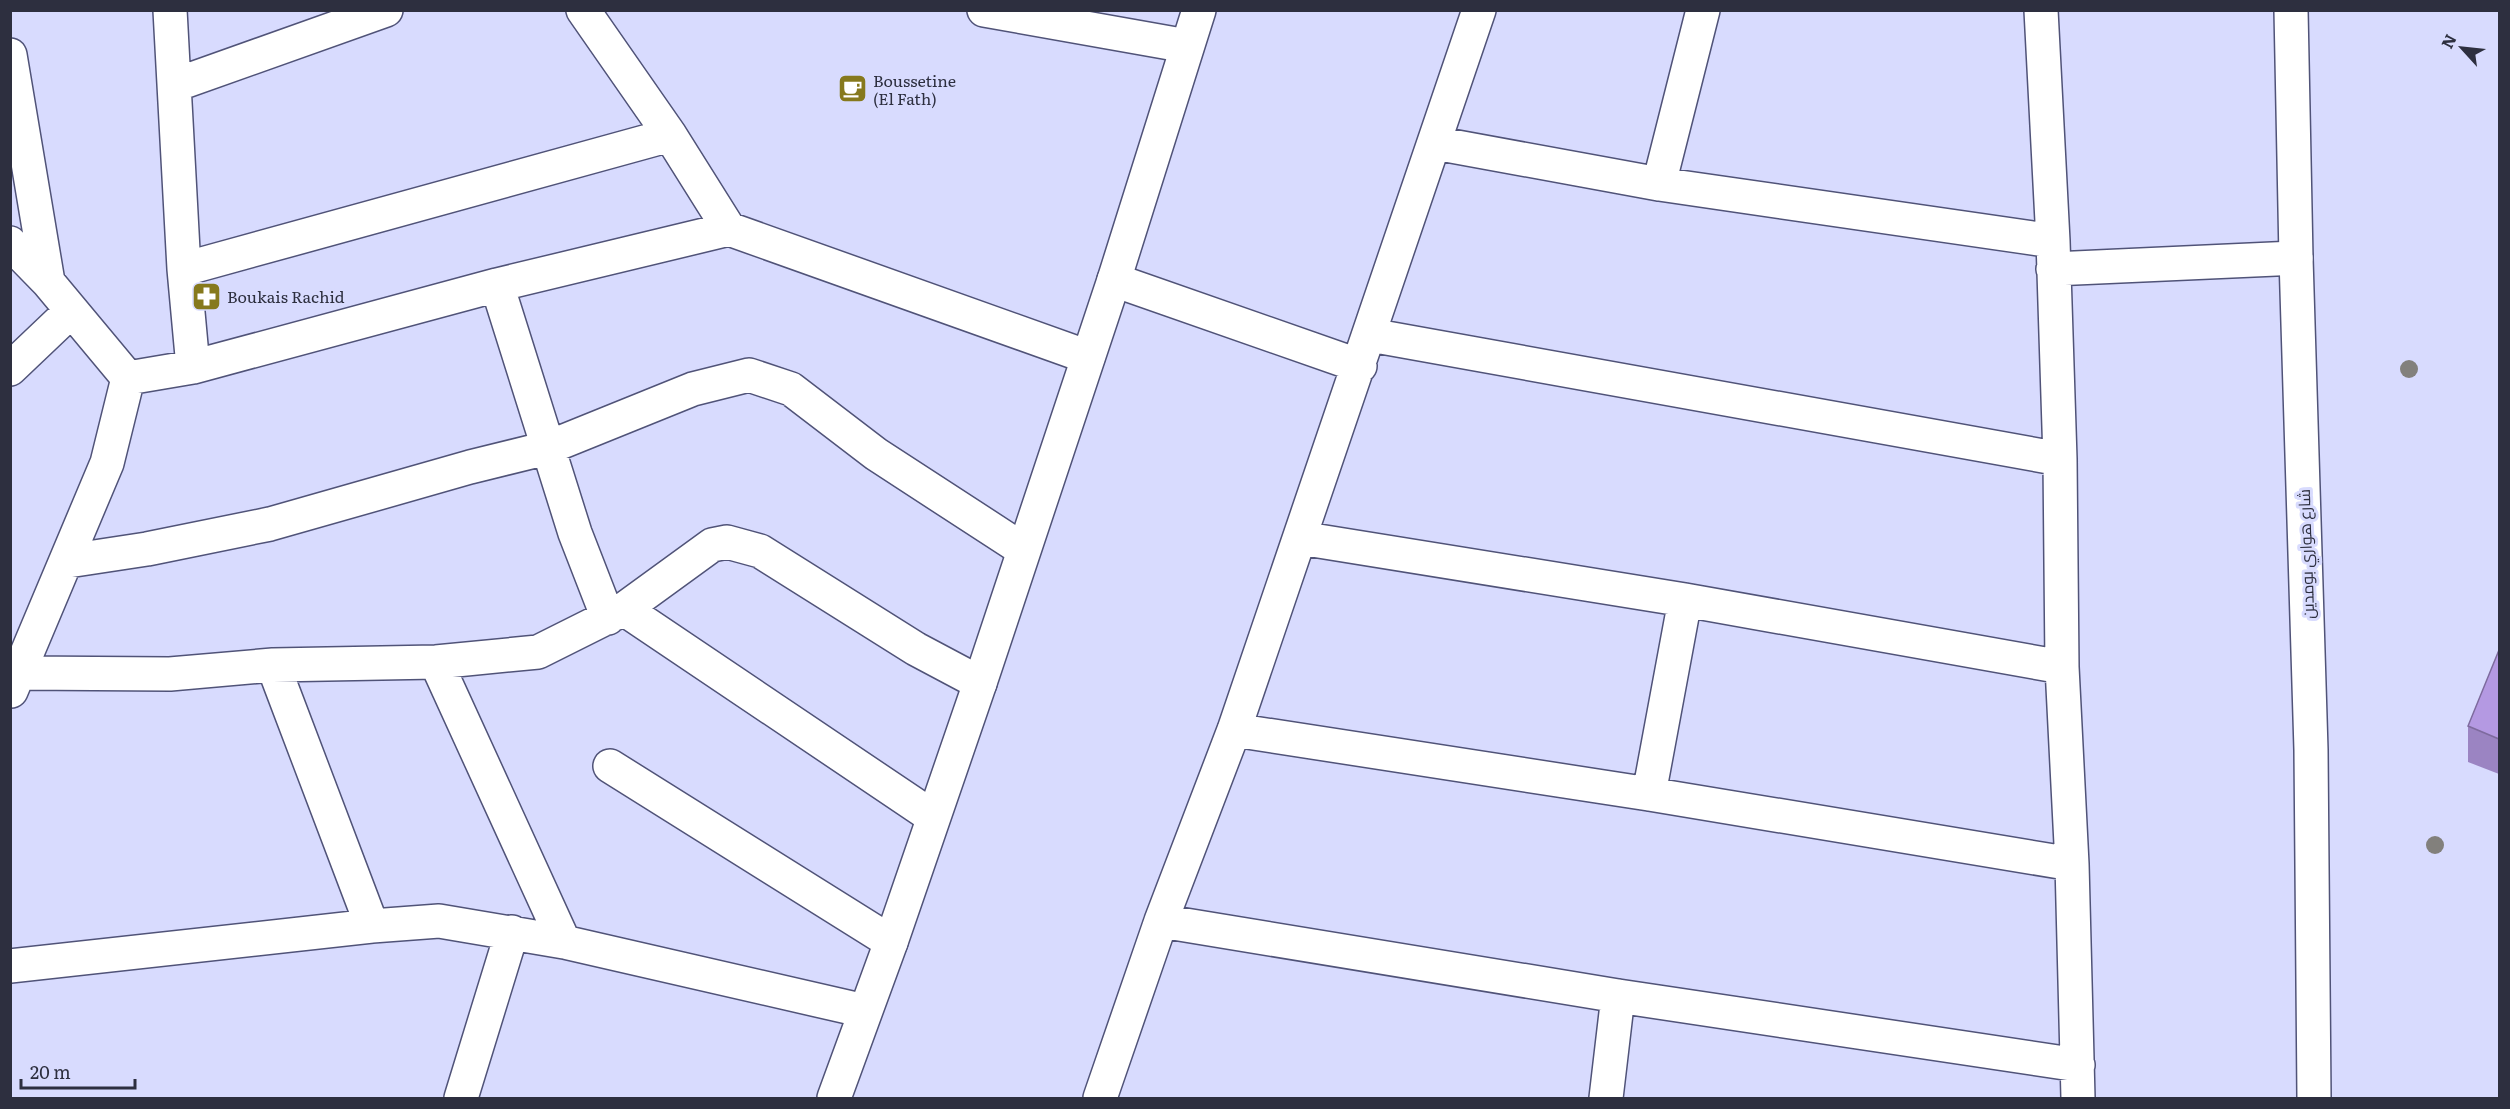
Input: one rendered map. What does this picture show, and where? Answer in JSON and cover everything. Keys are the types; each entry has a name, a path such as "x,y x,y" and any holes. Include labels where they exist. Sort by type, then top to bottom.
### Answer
{"street":[{"path":"170,10 184,269 193,367"},
{"path":"175,85 386,10"},
{"path":"984,10 1144,24 1187,46"},
{"path":"834,1098 891,942 980,683 1022,549 1114,280 1199,10"},
{"path":"1101,1098 1161,921 1234,730 1360,366 1479,10"},
{"path":"1659,184 1703,10"},
{"path":"2041,10 2060,459 2062,667 2072,864 2078,1098"},
{"name":"شارع هواري بومدين","path":"2292,10 2296,258 2312,750 2314,1098"},
{"path":"585,11 670,135 729,229"},
{"path":"10,55 48,282"},
{"path":"184,269 670,135"},
{"path":"1435,143 2053,255 2296,258"},
{"path":"128,378 193,367 497,285 729,229 1088,357"},
{"path":"10,243 48,282 128,378"},
{"path":"1114,280 1360,366"},
{"path":"497,285 547,448 616,614 933,817"},
{"path":"10,369 71,311"},
{"path":"1370,335 2060,459"},
{"path":"68,561 147,549 270,524 547,448 693,389 750,375 791,390 876,453 1022,549"},
{"path":"128,378 107,463 68,561 15,683 170,674 273,665 436,662 538,652 616,614 712,545 727,542 760,551 916,649 980,683"},
{"path":"1300,538 1685,600 2062,667"},
{"path":"1650,794 1685,600"},
{"path":"436,662 564,942"},
{"path":"273,665 372,926"},
{"path":"1234,730 1650,794 2072,864"},
{"path":"610,766 891,942"},
{"path":"10,966 372,926 439,921 564,942 865,1011"},
{"path":"1161,921 1618,996 2078,1065"},
{"path":"461,1098 512,932"},
{"path":"1606,1098 1618,996"}],"building":[{"path":"2499,650 2499,739 2468,726"}],"place":[{"name":"Boussetine (El Fath)","path":"852,89"},
{"name":"Boukais Rachid","path":"206,296"}]}
